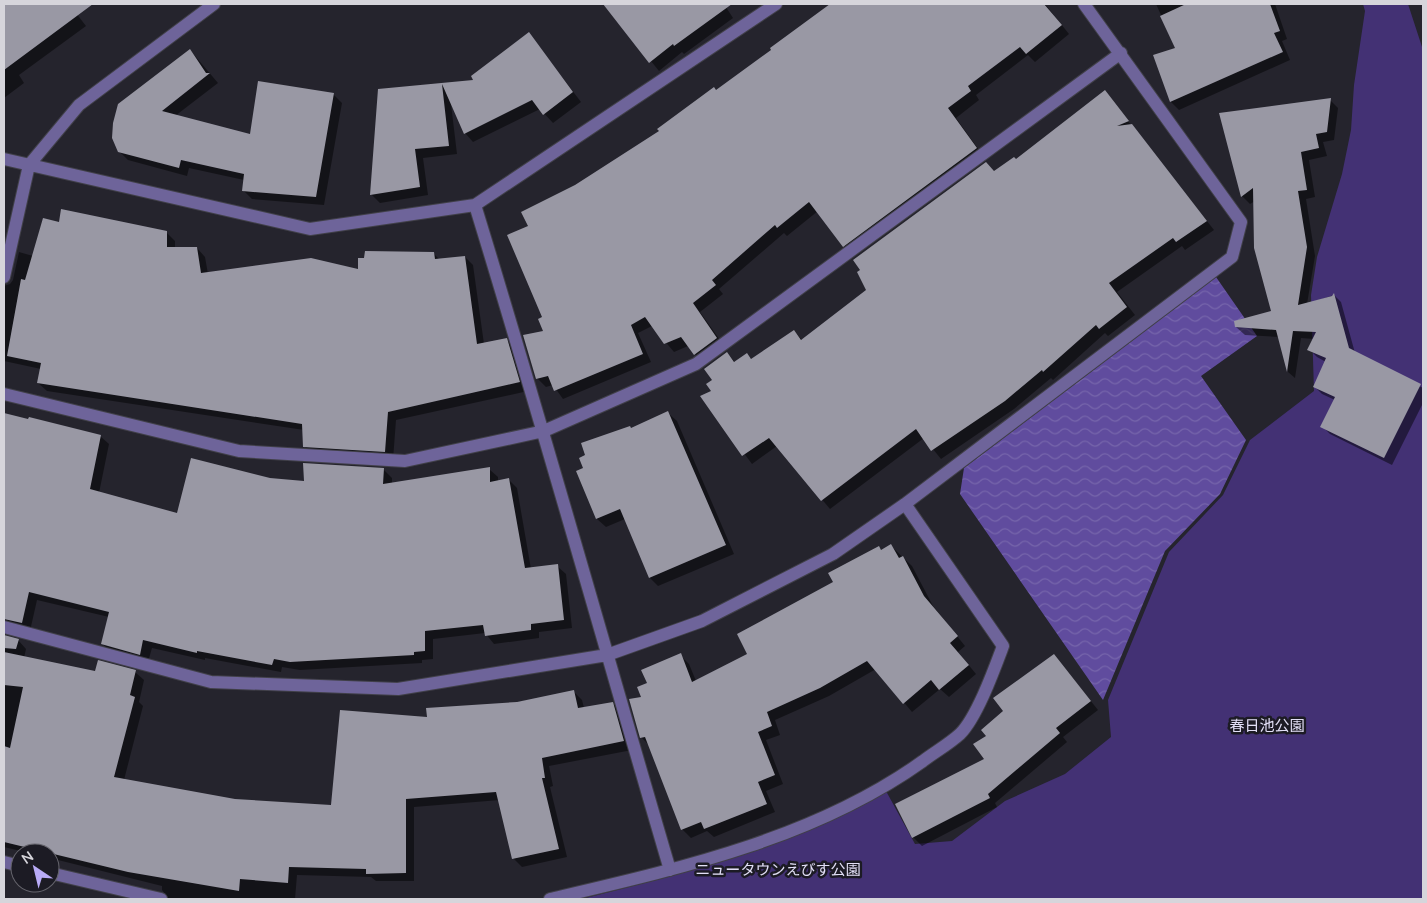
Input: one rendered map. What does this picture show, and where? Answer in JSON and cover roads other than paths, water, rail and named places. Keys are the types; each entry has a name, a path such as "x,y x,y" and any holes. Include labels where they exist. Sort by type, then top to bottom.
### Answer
{"street":[{"path":"4,277 29,165 79,105 214,4"},
{"path":"4,159 310,229 475,205 776,4"},
{"path":"4,627 211,682 398,689 606,655 702,621 833,554 905,504 1232,256 1241,222 1084,4"},
{"path":"4,394 239,451 405,461 544,431 696,364 1121,54"},
{"path":"475,205 544,431 606,655 670,870"},
{"path":"550,899 670,870 740,848 822,818 893,782 960,734 985,692 1003,646 905,504"},
{"path":"60,875 161,899"}],"water":[{"path":"1216,277 1257,336 1201,376 1246,440 1220,494 1165,551 1103,700 960,494 964,468"}],"park label":[{"name":"春日池公園","path":"1267,726"},
{"name":"ニュータウンえびす公園","path":"778,870"}]}
